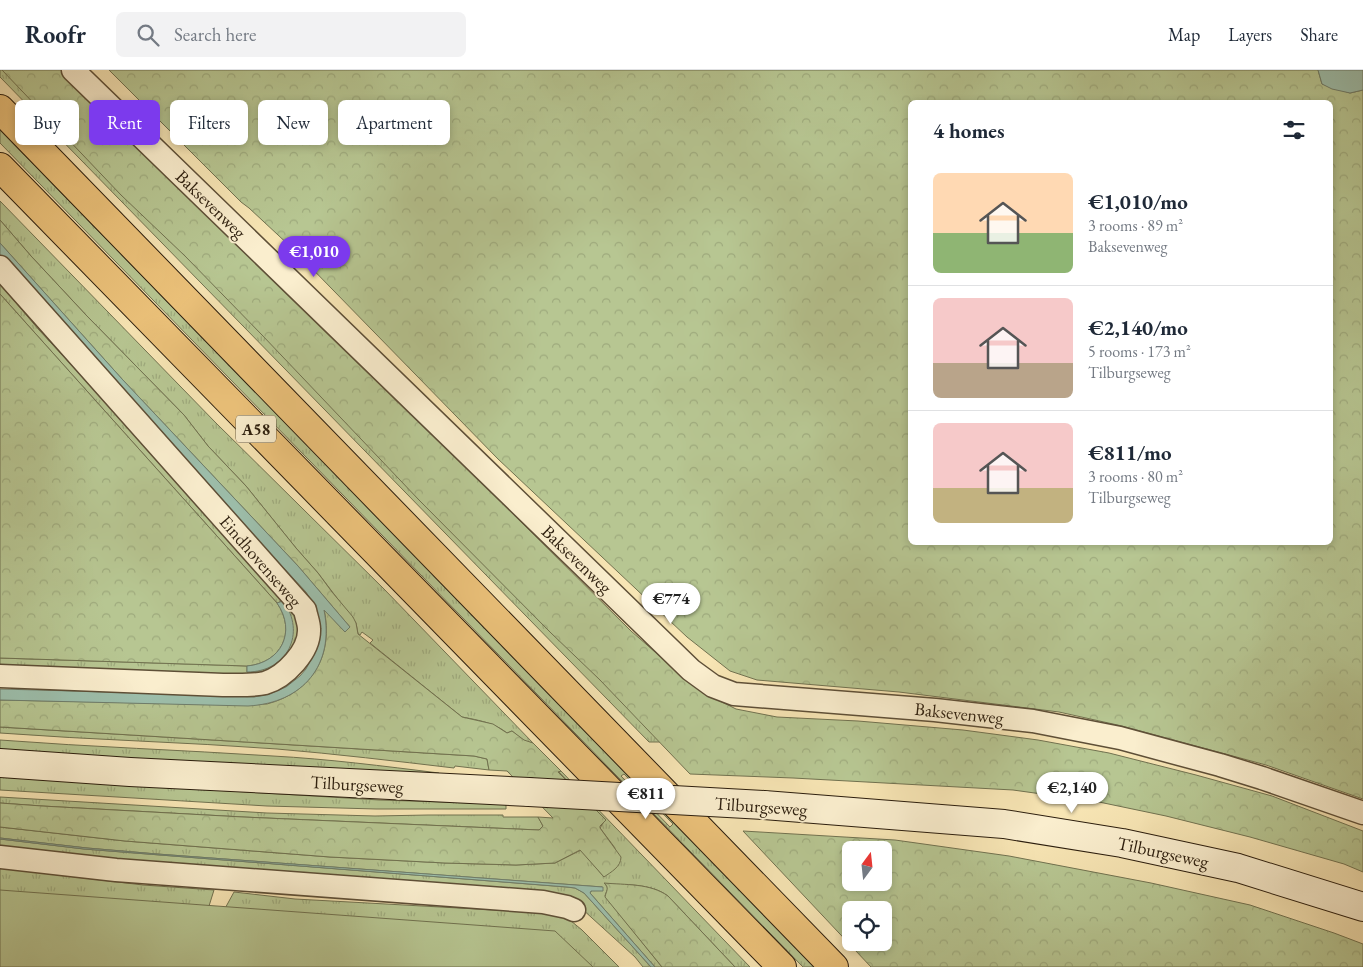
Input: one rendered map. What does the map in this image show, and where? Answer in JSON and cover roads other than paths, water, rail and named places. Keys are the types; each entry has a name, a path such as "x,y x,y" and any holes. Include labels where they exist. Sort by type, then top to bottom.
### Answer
{"highway":[{"name":"A58","path":"0,109 834,967"},
{"name":"A58","path":"0,167 782,967"}],"street":[{"name":"Baksevenweg","path":"74,70 691,670 713,686 734,694 935,710 1033,721 1120,738 1220,765 1363,813"},
{"name":"Eindhovenseweg","path":"0,267 305,610 309,630 304,648 293,665 281,676 265,683 247,685 0,676"},
{"name":"Tilburgseweg","path":"0,764 764,805 1004,824 1122,843 1238,868 1363,907"},
{"path":"0,856 116,870 543,902 574,910"}]}
